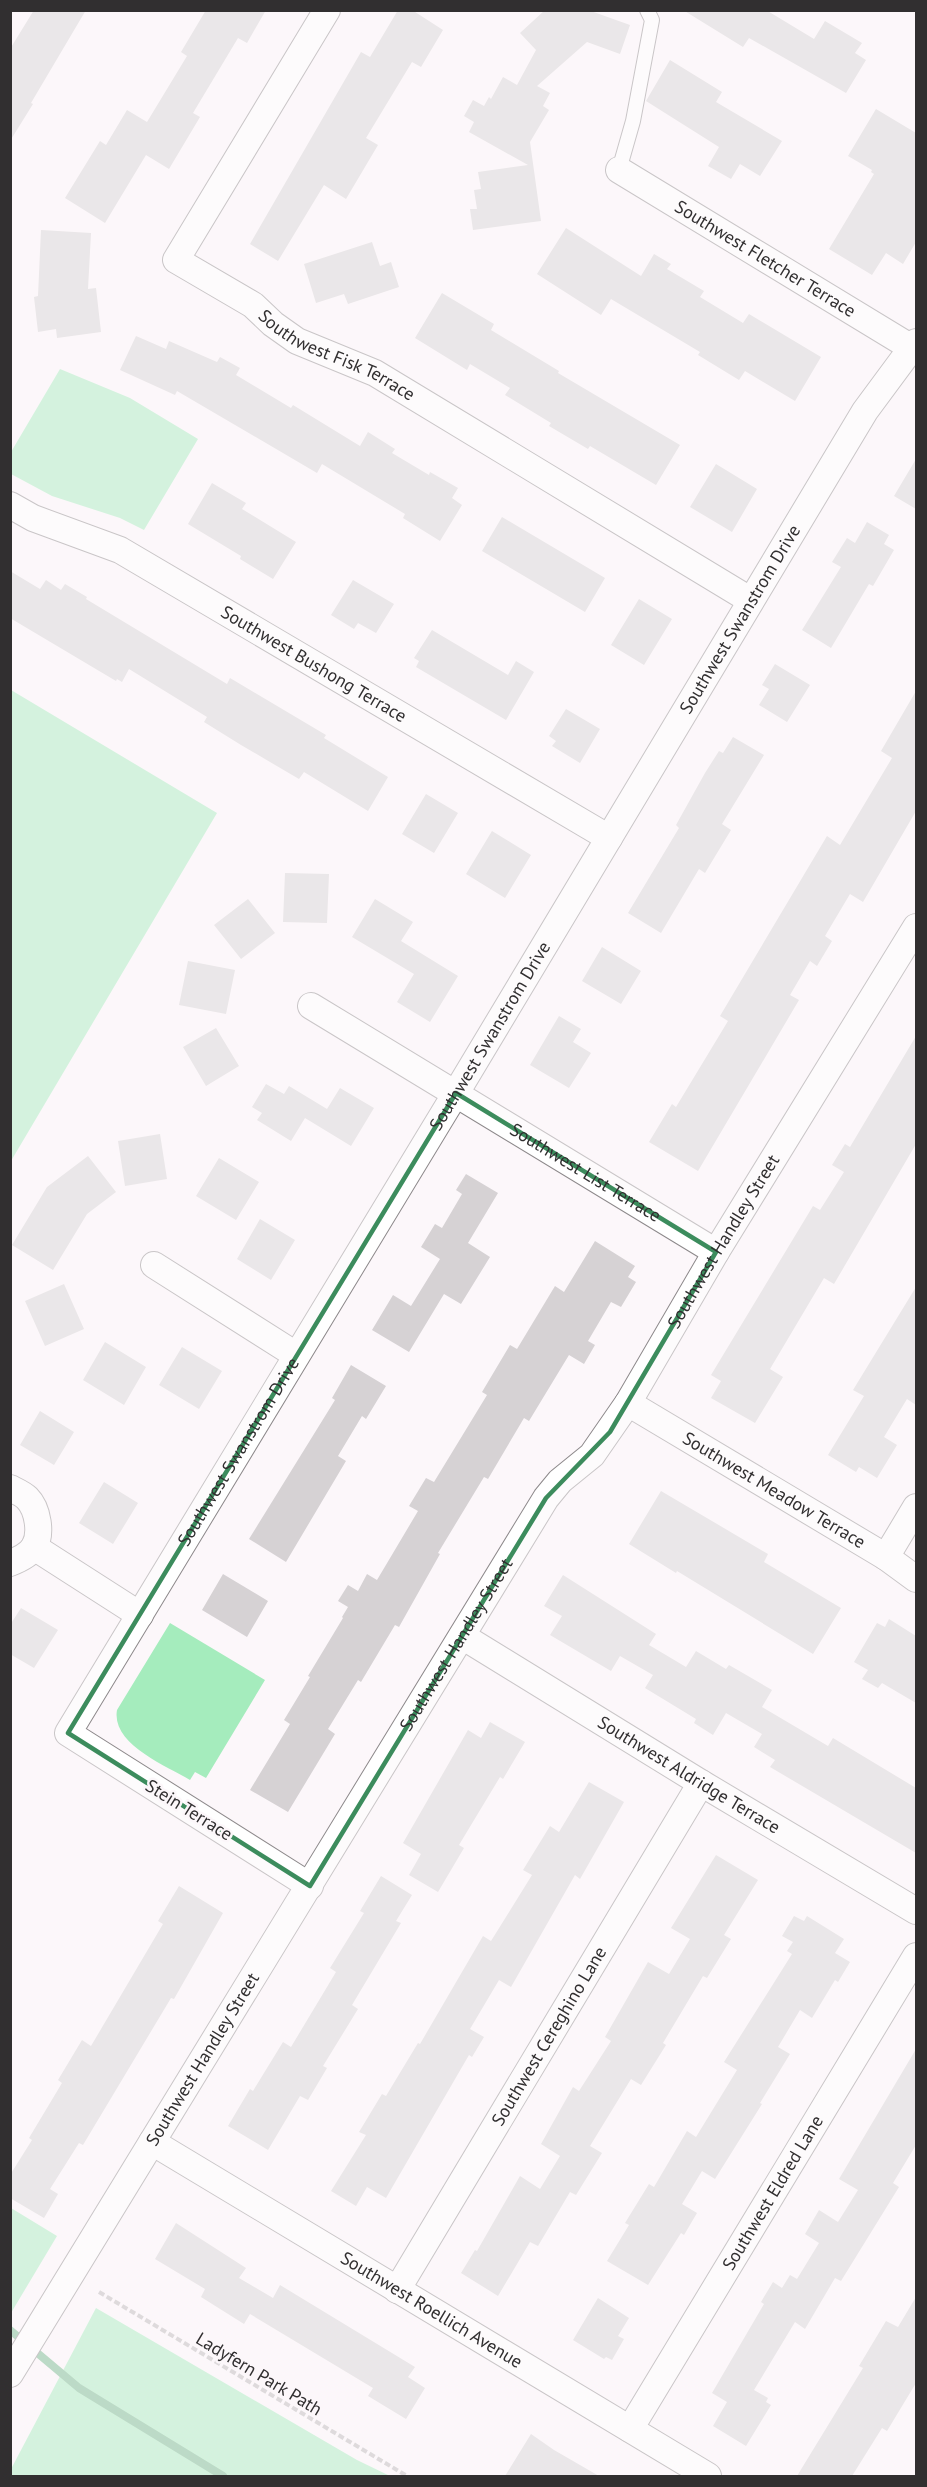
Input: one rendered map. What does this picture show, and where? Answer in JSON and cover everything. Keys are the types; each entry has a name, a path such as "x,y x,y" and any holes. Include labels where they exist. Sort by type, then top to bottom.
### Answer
{"street":[{"name":"Southwest Fisk Terrace","path":"327,10 176,260 253,305 297,342 340,357 375,373 750,600"},
{"name":"Southwest Fletcher Terrace","path":"619,170 914,345"},
{"name":"Southwest Swanstrom Drive","path":"69,1733 865,411 914,345"},
{"name":"Southwest Bushong Terrace","path":"10,505 33,518 120,550 609,838"},
{"name":"Southwest Handley Street","path":"10,2374 546,1498 560,1481 592,1455 628,1403 716,1252 914,937"},
{"name":"Southwest List Terrace","path":"311,1006 716,1252"},
{"path":"154,1265 296,1355"},
{"name":"Southwest Meadow Terrace","path":"628,1403 886,1557 916,1579"},
{"path":"10,1488 27,1497 36,1511 38,1526 34,1547 21,1559 10,1563"},
{"path":"886,1557 916,1507"},
{"path":"34,1547 140,1615"},
{"name":"Southwest Aldridge Terrace","path":"462,1636 916,1911"},
{"name":"Stein Terrace","path":"69,1733 310,1886"},
{"name":"Southwest Cereghino Lane","path":"397,2290 701,1782"},
{"name":"Southwest Eldred Lane","path":"630,2429 916,1956"},
{"name":"Southwest Roellich Avenue","path":"152,2142 708,2476"}],"lane":[{"path":"619,170 633,121 652,20 647,10"}],"path":[{"name":"Ladyfern Park Path","path":"99,2292 407,2476"}],"highlighted area":[{"path":"456,1093 716,1252 610,1432 546,1498 310,1886 68,1733"}],"green space":[{"path":"60,369 130,398 198,439 144,530 120,518 52,496 11,474 11,452"},
{"path":"11,690 217,813 11,1161"},
{"path":"170,1623 265,1680 206,1778 195,1772 190,1780 142,1753 122,1733 117,1722 117,1710"},
{"path":"11,2208 57,2236 11,2313"},
{"path":"96,2308 357,2460 390,2476 11,2476 11,2469"}],"building":[{"path":"34,10 86,10 10,141 10,49"},
{"path":"206,10 266,10 247,43 238,38 193,113 200,117 169,169 146,155 105,223 65,198 100,141 106,145 127,110 147,122 187,56 181,52"},
{"path":"398,10 412,10 443,30 421,67 412,62 366,138 378,145 346,199 324,185 278,261 250,244 361,52 370,57"},
{"path":"545,10 588,10 630,25 620,54 587,42 537,86 550,93 543,106 549,110 530,142 541,221 473,230 470,209 477,209 474,190 481,189 478,172 528,165 469,132 474,122 464,116 473,100 484,106 489,97 491,99 503,77 517,85 536,50 520,33"},
{"path":"683,10 766,10 814,39 825,21 862,43 855,53 866,60 846,93 749,38 743,47"},
{"path":"670,60 722,92 716,102 782,141 760,176 740,164 731,179 708,166 719,147 646,101"},
{"path":"876,109 916,133 916,242 903,264 886,253 872,275 829,249 874,174 872,170 848,156"},
{"path":"566,228 641,276 654,254 671,264 667,269 704,291 700,297 743,323 749,314 821,357 795,401 745,371 739,380 698,355 700,352 611,299 601,315 537,274"},
{"path":"41,230 91,233 88,289 96,288 101,332 57,338 56,329 38,332 34,297 38,296"},
{"path":"372,242 380,266 391,262 399,287 348,304 344,294 316,303 304,264"},
{"path":"442,293 494,324 491,330 559,371 558,373 680,445 656,485 590,446 588,449 549,426 551,423 505,395 510,388 470,364 467,370 415,338"},
{"path":"136,336 166,349 169,341 217,362 220,357 240,368 236,375 291,408 293,405 360,446 368,432 395,449 392,453 429,475 430,472 458,488 452,498 462,505 440,541 403,518 405,514 322,464 317,473 177,391 175,395 120,370"},
{"path":"916,459 916,509 894,496"},
{"path":"716,464 757,489 732,532 690,507"},
{"path":"212,483 246,503 242,509 296,542 273,579 240,559 241,556 188,524"},
{"path":"502,517 605,578 585,612 482,551"},
{"path":"867,522 889,535 884,544 894,550 873,586 869,584 831,648 802,630 841,567 832,562 847,538 855,543"},
{"path":"10,571 40,589 46,580 61,590 65,584 227,684 230,678 326,735 324,738 388,777 368,811 304,772 299,779 241,745 204,722 207,717 129,669 122,682 117,679 116,681 10,618"},
{"path":"353,580 394,604 376,633 358,623 354,629 331,615"},
{"path":"639,599 672,619 644,665 611,645"},
{"path":"432,630 508,675 516,661 534,672 506,720 416,667 419,661 414,658"},
{"path":"775,664 810,685 787,722 759,705 769,689 762,685"},
{"path":"916,691 916,811 863,902 850,894 825,936 832,941 817,966 810,961 790,995 799,1000 698,1171 649,1142 672,1104 676,1107 728,1021 720,1016 827,836 840,845 892,758 881,751"},
{"path":"566,709 600,729 580,763 552,746 556,741 549,736"},
{"path":"733,737 764,755 722,824 731,830 705,873 699,869 661,933 628,913 679,828 676,825 705,773 719,751 723,753"},
{"path":"426,794 458,813 434,853 402,834"},
{"path":"492,831 531,855 505,898 466,874"},
{"path":"285,873 329,874 327,923 283,922"},
{"path":"248,899 275,933 241,959 214,925"},
{"path":"375,899 413,922 401,941 458,976 430,1022 397,1002 414,974 352,937"},
{"path":"602,947 641,971 621,1004 582,981"},
{"path":"188,961 235,970 226,1014 179,1005"},
{"path":"559,1016 581,1029 573,1042 591,1053 569,1088 530,1065"},
{"path":"216,1028 239,1066 206,1086 183,1047"},
{"path":"916,1036 916,1144 834,1284 824,1278 770,1369 783,1377 755,1423 711,1398 721,1381 711,1375 813,1206 820,1210 844,1172 832,1165 845,1144 850,1147"},
{"path":"266,1084 284,1094 289,1086 327,1109 340,1088 374,1108 351,1146 305,1118 291,1141 257,1120 262,1113 252,1107"},
{"path":"160,1134 167,1179 125,1186 118,1141"},
{"path":"88,1156 116,1192 87,1214 53,1270 12,1245 47,1187"},
{"path":"219,1158 259,1182 236,1220 196,1196"},
{"path":"466,1174 498,1193 468,1243 490,1257 461,1304 444,1294 409,1352 372,1330 393,1295 411,1306 440,1259 421,1247 435,1224 442,1228 462,1194 456,1190"},
{"path":"260,1219 295,1240 271,1280 237,1259"},
{"path":"595,1241 635,1266 628,1277 636,1282 621,1307 611,1302 588,1341 595,1345 584,1364 569,1355 529,1421 524,1418 488,1479 484,1477 438,1553 440,1554 399,1627 395,1625 361,1682 358,1680 328,1729 335,1734 288,1812 250,1790 290,1724 284,1720 343,1618 348,1607 338,1601 348,1585 358,1591 367,1574 377,1580 418,1511 409,1506 426,1478 434,1482 487,1395 482,1392 510,1345 517,1349 555,1286 564,1292"},
{"path":"64,1284 84,1329 45,1346 25,1301"},
{"path":"916,1287 916,1405 907,1399 884,1437 897,1445 877,1478 859,1467 856,1472 828,1455 864,1396 853,1390"},
{"path":"105,1342 146,1367 124,1405 83,1380"},
{"path":"182,1347 222,1371 199,1409 159,1385"},
{"path":"351,1365 386,1386 366,1419 362,1416 338,1456 346,1461 286,1562 249,1539 335,1400 332,1398"},
{"path":"40,1411 74,1432 54,1465 20,1445"},
{"path":"104,1482 138,1503 113,1544 79,1523"},
{"path":"661,1491 768,1554 764,1562 841,1608 813,1654 629,1544"},
{"path":"223,1574 268,1601 247,1637 202,1610"},
{"path":"563,1575 656,1634 649,1645 686,1667 696,1651 726,1669 729,1665 772,1690 762,1707 828,1746 833,1738 916,1788 916,1853 770,1767 775,1760 754,1747 762,1734 726,1713 713,1735 694,1723 696,1719 645,1688 653,1675 620,1656 611,1671 550,1635 562,1616 544,1606"},
{"path":"21,1608 58,1630 34,1668 10,1654 10,1625"},
{"path":"889,1619 916,1636 916,1703 882,1683 878,1688 862,1679 868,1670 854,1662 877,1623 885,1627"},
{"path":"490,1722 525,1742 503,1779 500,1777 459,1845 464,1848 438,1892 409,1875 421,1854 403,1843 468,1730 481,1738"},
{"path":"589,1782 624,1802 580,1879 575,1875 511,1987 499,1980 470,2029 484,2037 472,2057 469,2055 386,2198 367,2187 356,2206 331,2191 366,2135 359,2132 382,2094 386,2096 418,2043 420,2044 483,1936 491,1941 532,1875 523,1870 550,1826 559,1832"},
{"path":"716,1855 758,1880 724,1935 731,1939 707,1978 703,1976 663,2043 666,2045 641,2085 631,2079 590,2146 602,2153 576,2195 570,2192 538,2246 530,2242 498,2296 461,2273 475,2250 477,2251 520,2176 540,2189 560,2156 541,2144 573,2087 579,2091 611,2041 605,2037 648,1962 669,1974 690,1939 671,1928"},
{"path":"381,1876 412,1895 396,1921 401,1923 352,2005 358,2009 323,2066 327,2068 308,2100 300,2096 268,2150 228,2126 250,2089 253,2091 283,2042 291,2047 336,1972 330,1968 364,1913 360,1911"},
{"path":"179,1886 223,1913 174,1999 171,1998 83,2145 79,2143 50,2189 58,2194 44,2218 10,2198 10,2175 32,2140 29,2138 62,2083 58,2080 82,2040 91,2046 163,1924 158,1921"},
{"path":"794,1916 804,1921 807,1916 844,1939 835,1953 850,1962 838,1982 835,1980 812,2018 800,2010 778,2047 790,2054 715,2179 702,2171 682,2204 697,2213 684,2235 681,2233 648,2285 607,2261 629,2225 625,2223 649,2184 654,2187 687,2131 696,2137 737,2070 724,2062 792,1954 787,1951 793,1942 782,1936"},
{"path":"916,2049 916,2145 893,2183 899,2187 841,2281 835,2278 805,2329 795,2322 754,2390 768,2398 766,2402 771,2405 746,2446 713,2426 727,2402 712,2393 764,2304 761,2302 773,2282 782,2288 790,2275 797,2279 819,2243 805,2234 819,2210 838,2222 858,2190 839,2179"},
{"path":"176,2223 246,2268 239,2278 273,2298 280,2285 415,2367 408,2377 425,2388 406,2419 368,2396 373,2388 250,2314 244,2324 201,2297 205,2289 155,2259"},
{"path":"916,2297 916,2383 887,2431 882,2428 852,2476 797,2476 863,2368 859,2366 886,2321 898,2327"},
{"path":"598,2298 629,2318 618,2336 624,2339 612,2360 606,2357 604,2359 573,2340"},
{"path":"531,2434 554,2450 599,2476 505,2476"}],"waterway":[{"path":"10,2330 79,2388 223,2476"}]}
